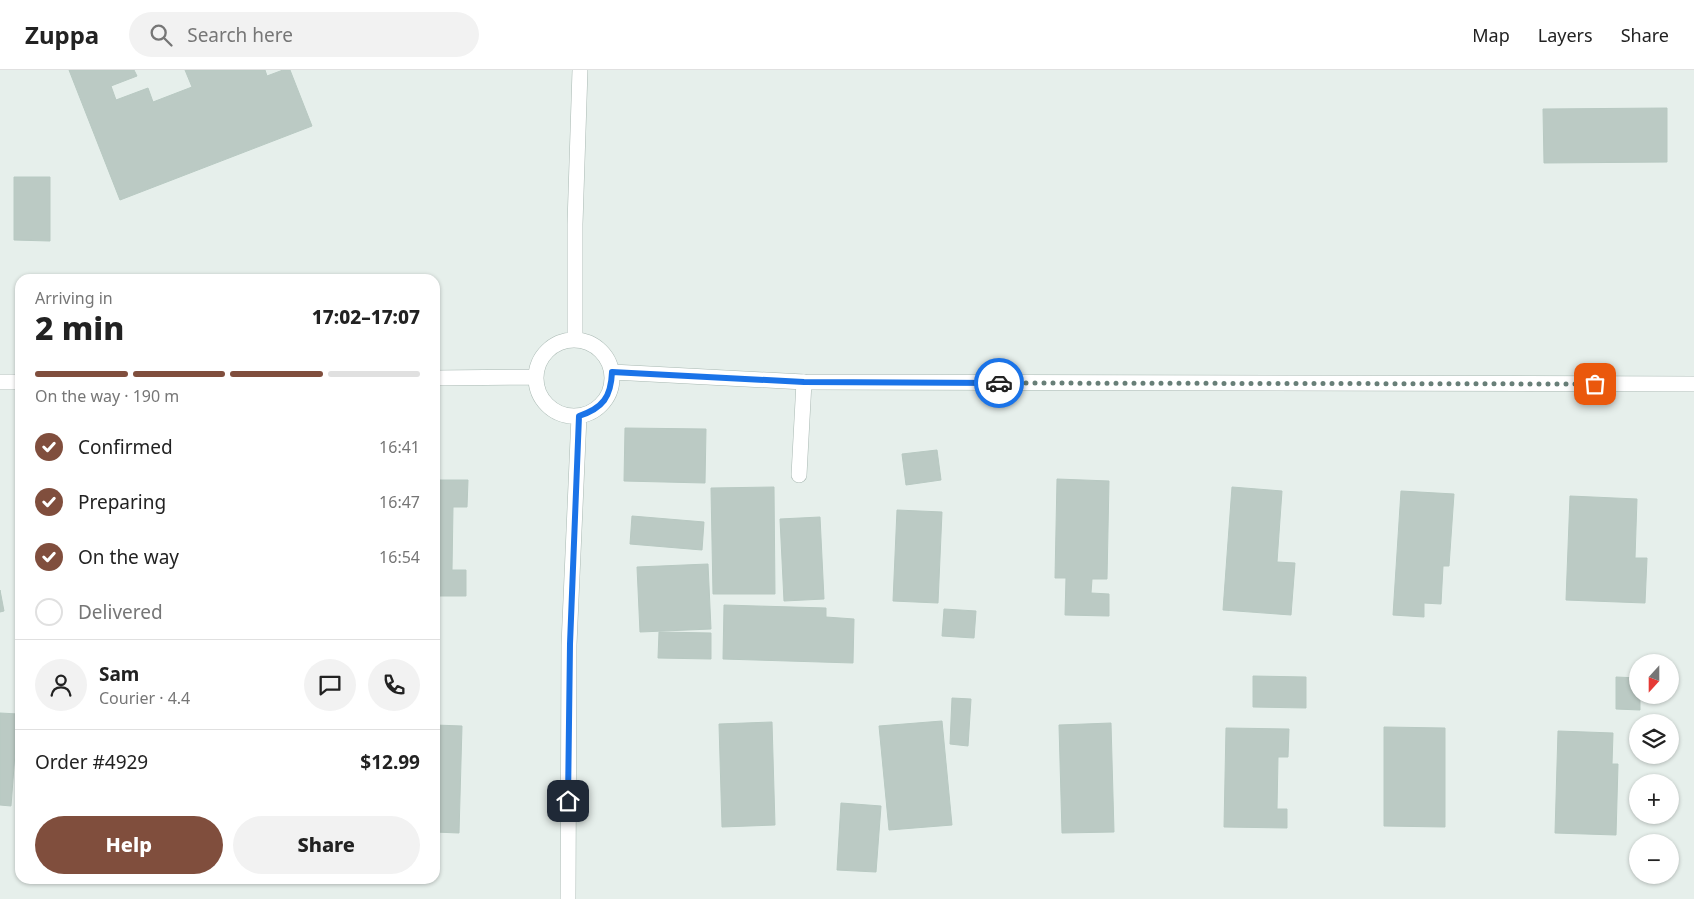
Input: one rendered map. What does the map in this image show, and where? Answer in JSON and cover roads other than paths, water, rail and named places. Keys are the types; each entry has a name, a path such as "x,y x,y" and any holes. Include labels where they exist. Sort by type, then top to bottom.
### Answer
{"street":[{"path":"575,339 580,70"},
{"path":"575,339 590,342 600,350 608,360 612,372 612,387 605,401 594,411 579,416 565,415 553,410 543,401 537,389 535,376 538,362 547,349 560,342 575,339"},
{"path":"612,372 804,382 1694,384"},
{"path":"440,378 535,376"},
{"path":"0,382 15,382"},
{"path":"799,475 804,382"},
{"path":"568,899 570,644 579,416"}]}
